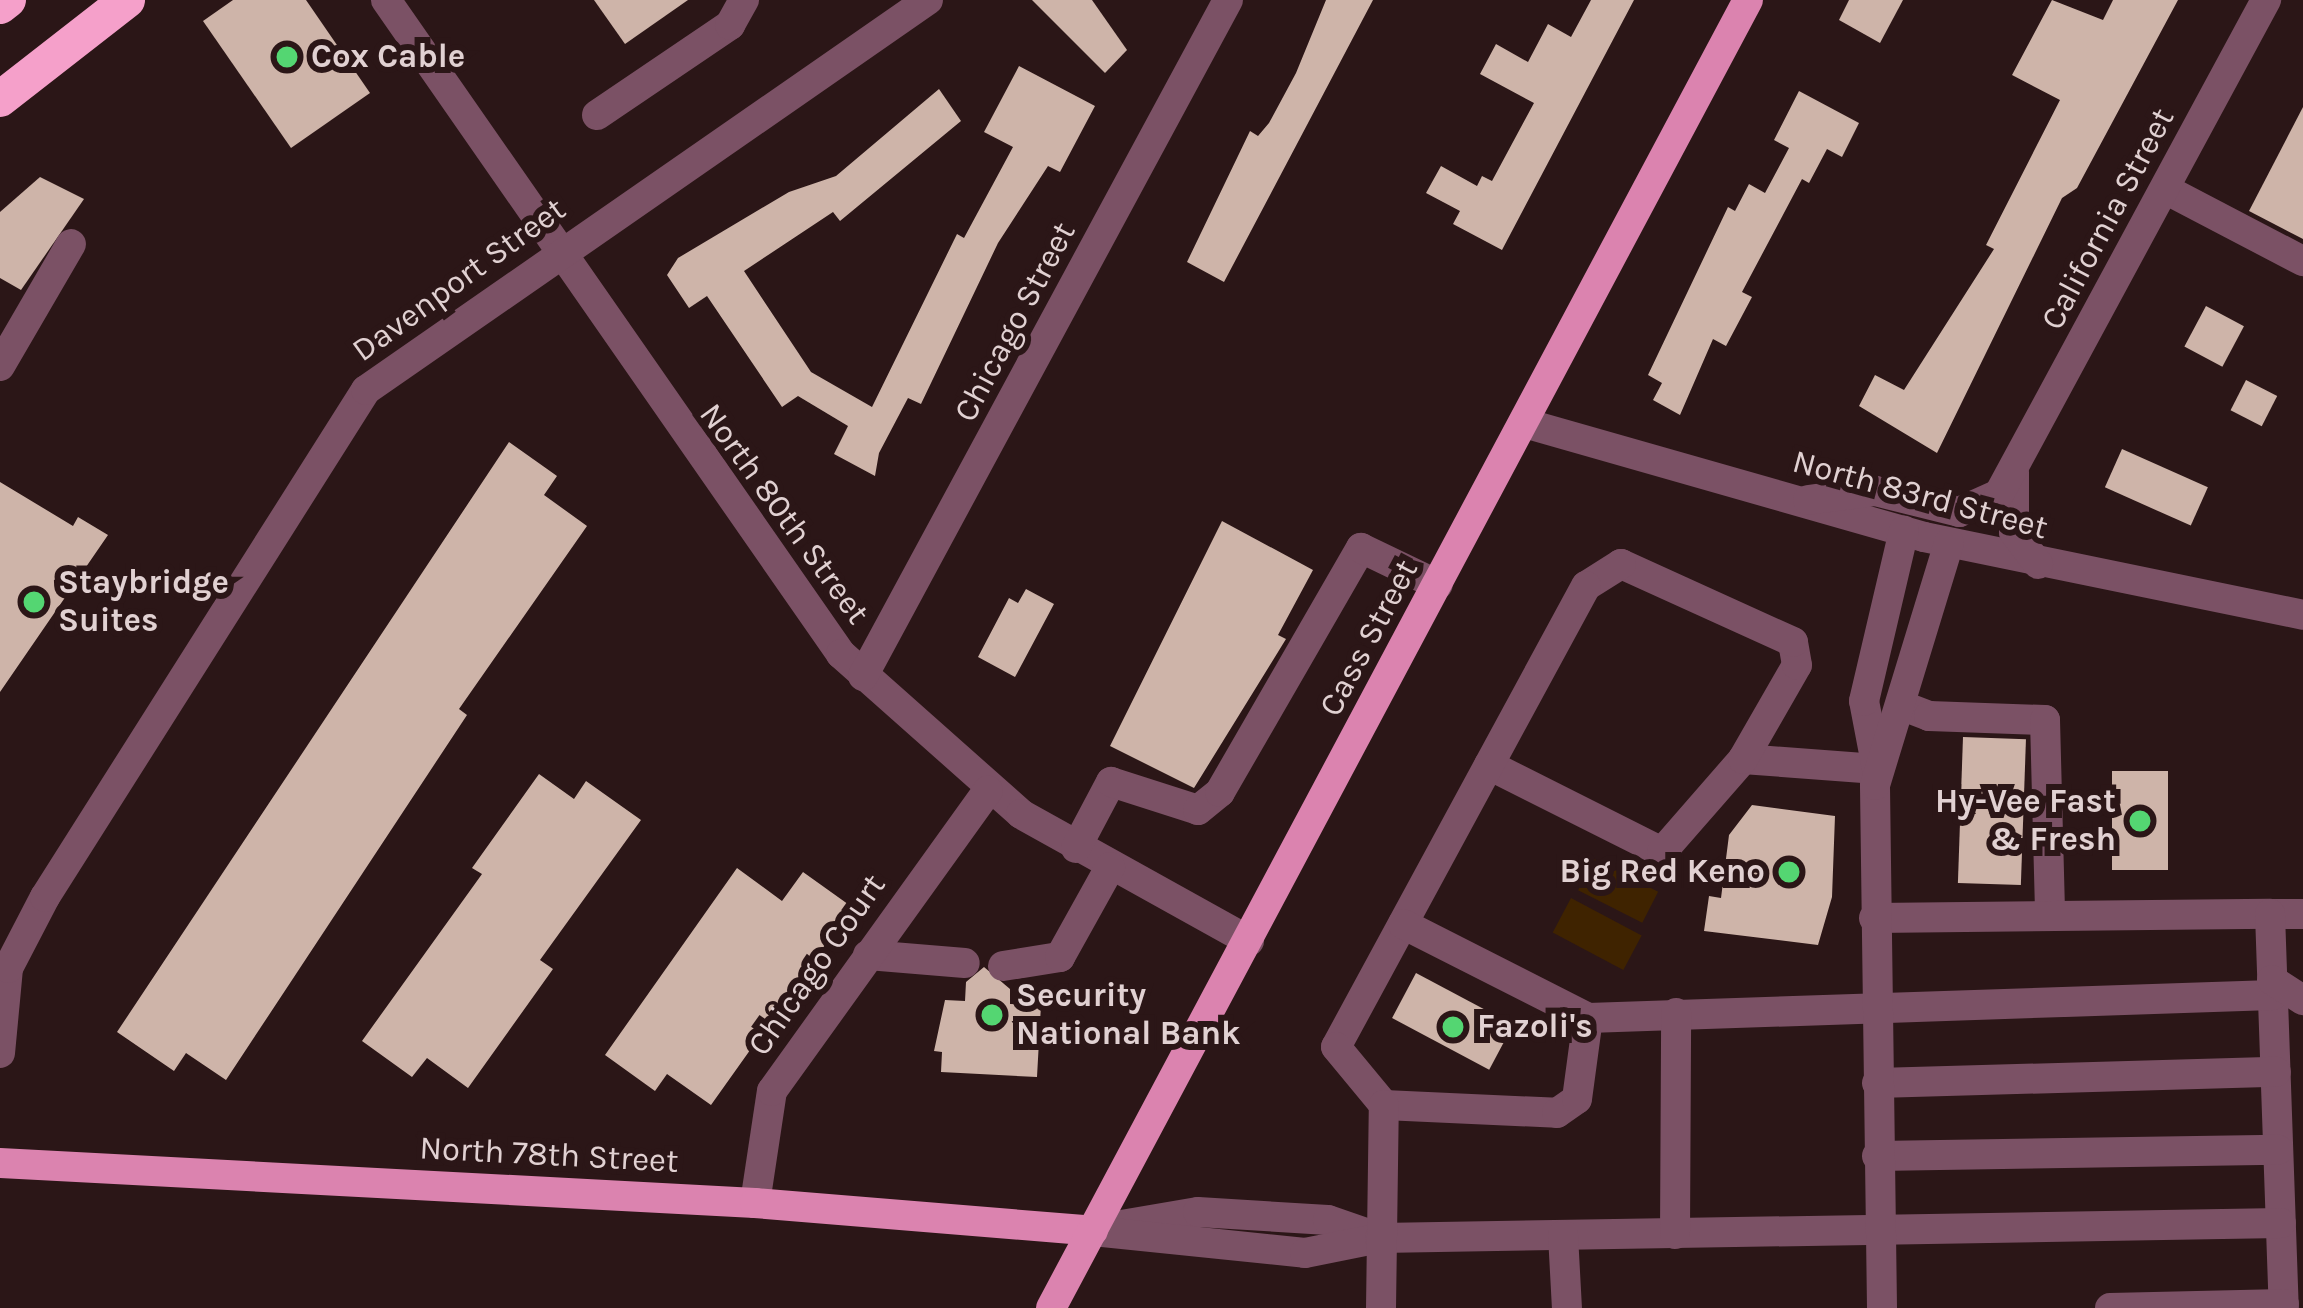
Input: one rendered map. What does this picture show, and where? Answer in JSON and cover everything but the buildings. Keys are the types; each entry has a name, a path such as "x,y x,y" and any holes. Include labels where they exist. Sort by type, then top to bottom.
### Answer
{"highway":[{"path":"0,6 8,0"},
{"path":"0,99 127,0"}],"main road":[{"name":"Cass Street","path":"1051,1308 1748,0"},
{"name":"North 78th Street","path":"0,1163 755,1202 1093,1231"}],"street":[{"name":"North 80th Street","path":"386,0 790,592 863,676 988,790 1110,868 1249,941"},
{"path":"597,115 730,25 744,0"},
{"name":"Davenport Street","path":"0,1053 8,968 44,897 355,405 393,364 928,0"},
{"name":"Chicago Street","path":"863,676 1228,0"},
{"name":"California Street","path":"1801,501 1875,491 1959,512 1983,507 2014,472 2266,0"},
{"path":"2165,189 2303,261"},
{"path":"0,365 71,244"},
{"name":"North 83rd Street","path":"1524,423 1948,543 2303,615"},
{"name":"California Street","path":"2014,472 2014,532 2038,564"},
{"path":"1882,1308 1874,918 1877,769 1864,700 1904,531"},
{"path":"1877,769 1903,706 1948,543"},
{"path":"1076,848 1112,782 1198,810 1220,792 1361,548 1438,585"},
{"path":"1381,1308 1384,1105 1336,1047 1586,586 1621,564 1793,642 1796,665 1743,759 1662,852 1489,765"},
{"path":"1903,706 1929,716 2045,719 2050,916"},
{"path":"1743,759 1877,769"},
{"name":"Chicago Court","path":"755,1202 767,1100 988,790"},
{"path":"1003,967 1060,957 1110,868"},
{"path":"2110,1308 2284,1306 2281,1222 2286,1130 2276,1072 2283,992 2270,914"},
{"path":"1874,918 2303,914"},
{"path":"1403,924 1588,1018 1876,1002 2283,992"},
{"path":"868,955 965,963"},
{"path":"1675,1234 1676,1013"},
{"path":"1384,1105 1557,1113 1577,1099 1588,1018"},
{"path":"1876,1083 2276,1072"},
{"path":"1877,1156 2286,1130"},
{"path":"1093,1231 1305,1253 1380,1238 2281,1222"},
{"path":"1563,1235 1567,1308"}],"shaded area":[{"path":"1594,859 1658,892 1642,923 1578,890"},
{"path":"1571,898 1642,936 1623,970 1553,932"}],"place":[{"name":"Cox Cable","path":"287,57"},
{"name":"Staybridge Suites","path":"34,602"},
{"name":"Hy-Vee Fast & Fresh","path":"2140,821"},
{"name":"Big Red Keno","path":"1789,872"},
{"name":"Security National Bank","path":"992,1015"},
{"name":"Fazoli's","path":"1453,1027"}]}
